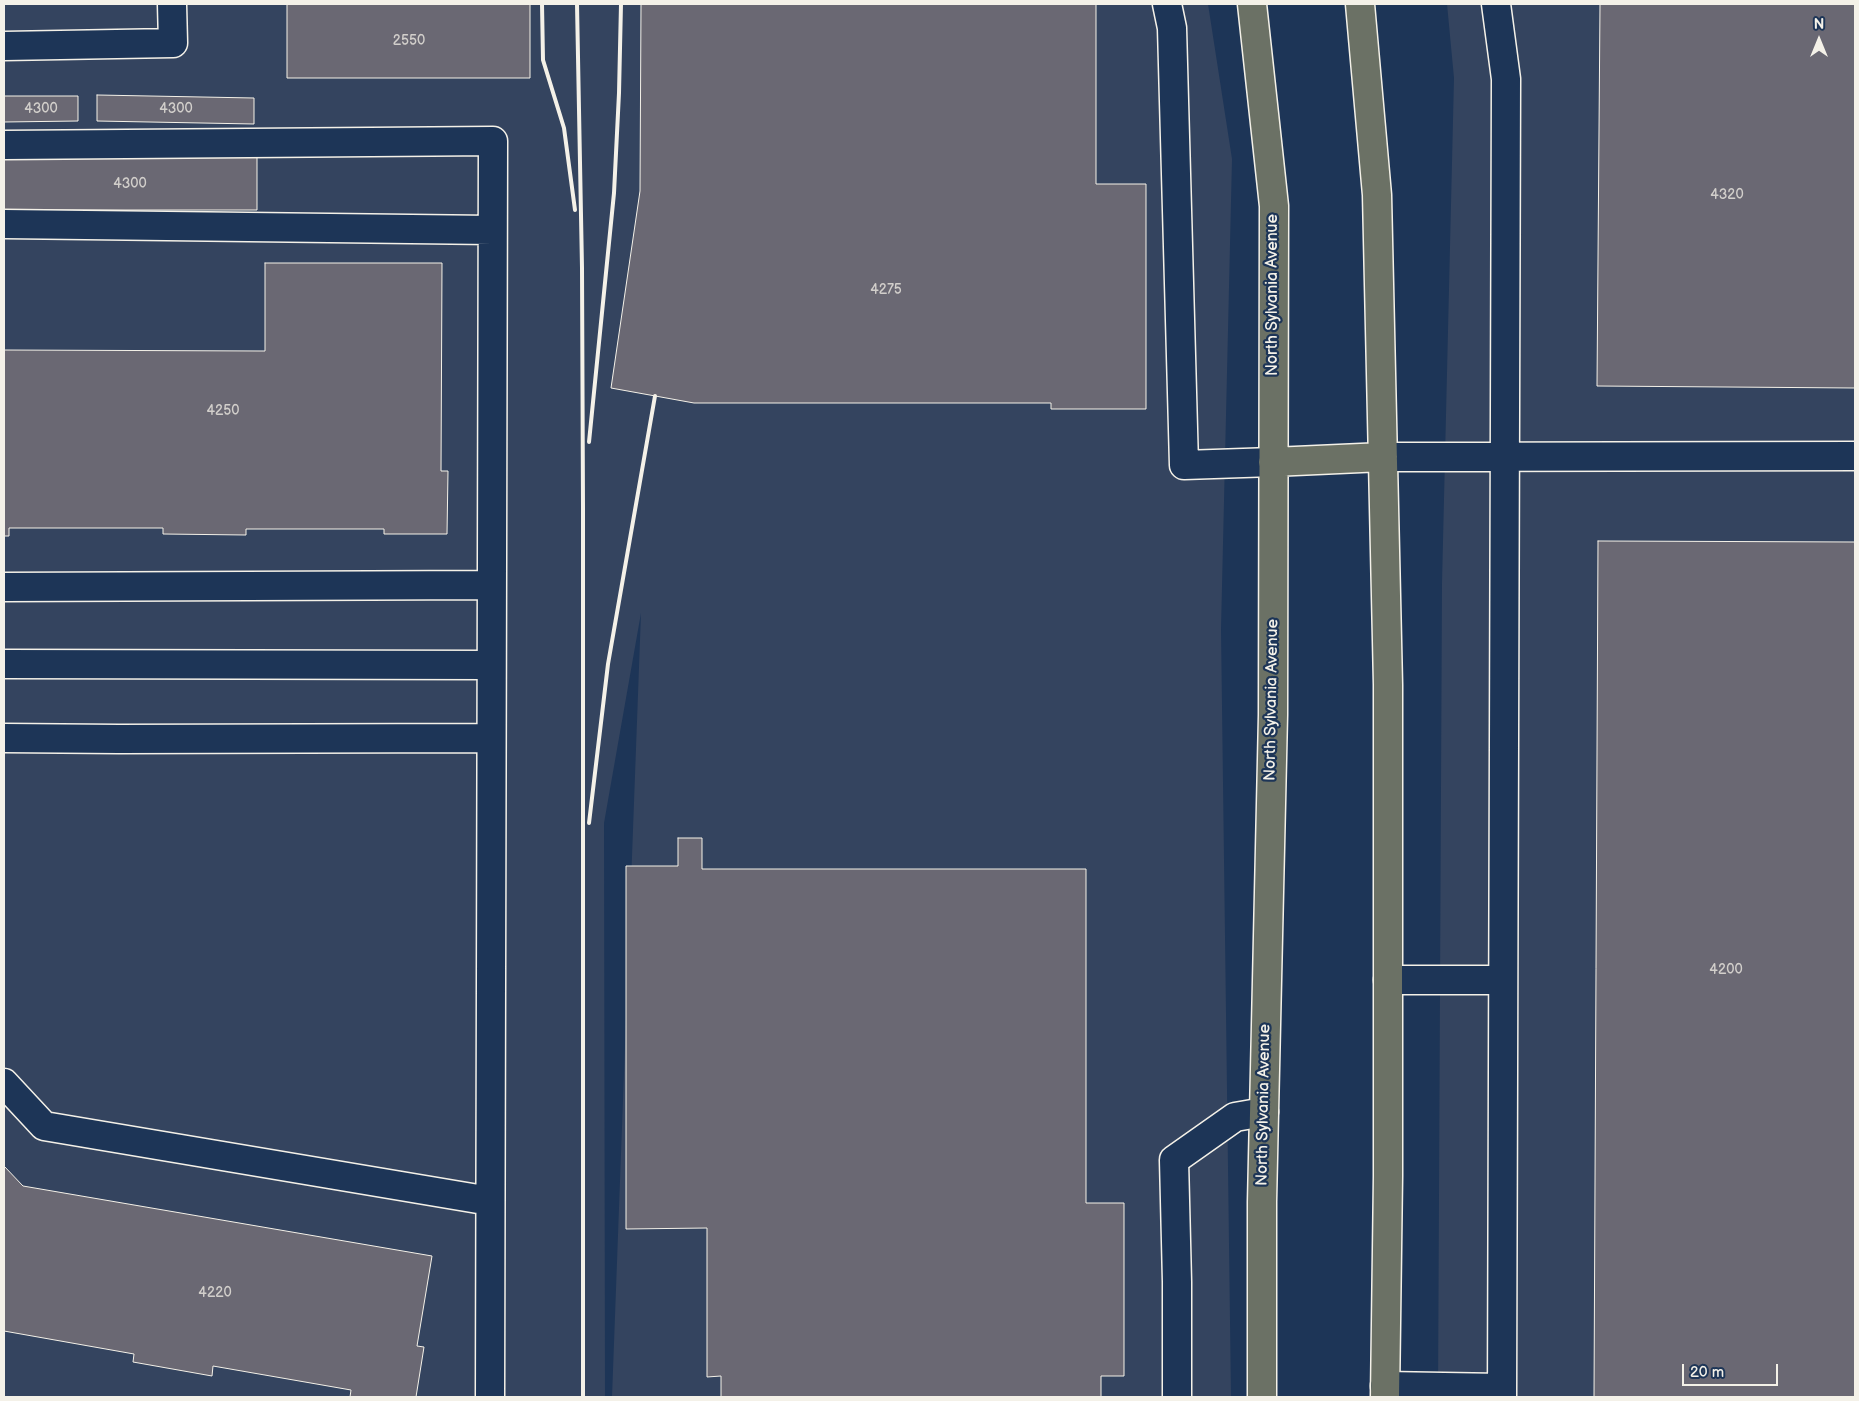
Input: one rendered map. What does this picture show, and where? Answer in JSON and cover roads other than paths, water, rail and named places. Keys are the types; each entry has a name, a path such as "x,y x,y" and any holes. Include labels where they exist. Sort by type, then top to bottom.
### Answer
{"main road":[{"name":"North Sylvania Avenue","path":"1252,4 1274,206 1273,724 1264,1112 1262,1397"},
{"path":"1360,4 1377,195 1388,685 1388,1176 1385,1391"},
{"path":"1273,462 1383,457"}],"lane":[{"path":"4,46 173,43 172,4"},
{"path":"1167,4 1172,28 1184,465 1273,462"},
{"path":"1385,1391 1502,1392 1506,80 1496,4"},
{"path":"4,145 493,141 490,1397"},
{"path":"4,224 492,230"},
{"path":"1383,457 1855,456"},
{"path":"4,587 491,585"},
{"path":"4,664 491,665"},
{"path":"4,738 491,738"},
{"path":"1388,980 1503,980"},
{"path":"4,1083 44,1126 490,1201"},
{"path":"1177,1397 1174,1160 1235,1117 1264,1112"}],"railway":[{"path":"542,4 543,60 564,128 575,210"},
{"path":"577,4 582,268 583,1397"},
{"path":"589,442 614,193 621,4"},
{"path":"589,823 608,664 655,396"}]}
